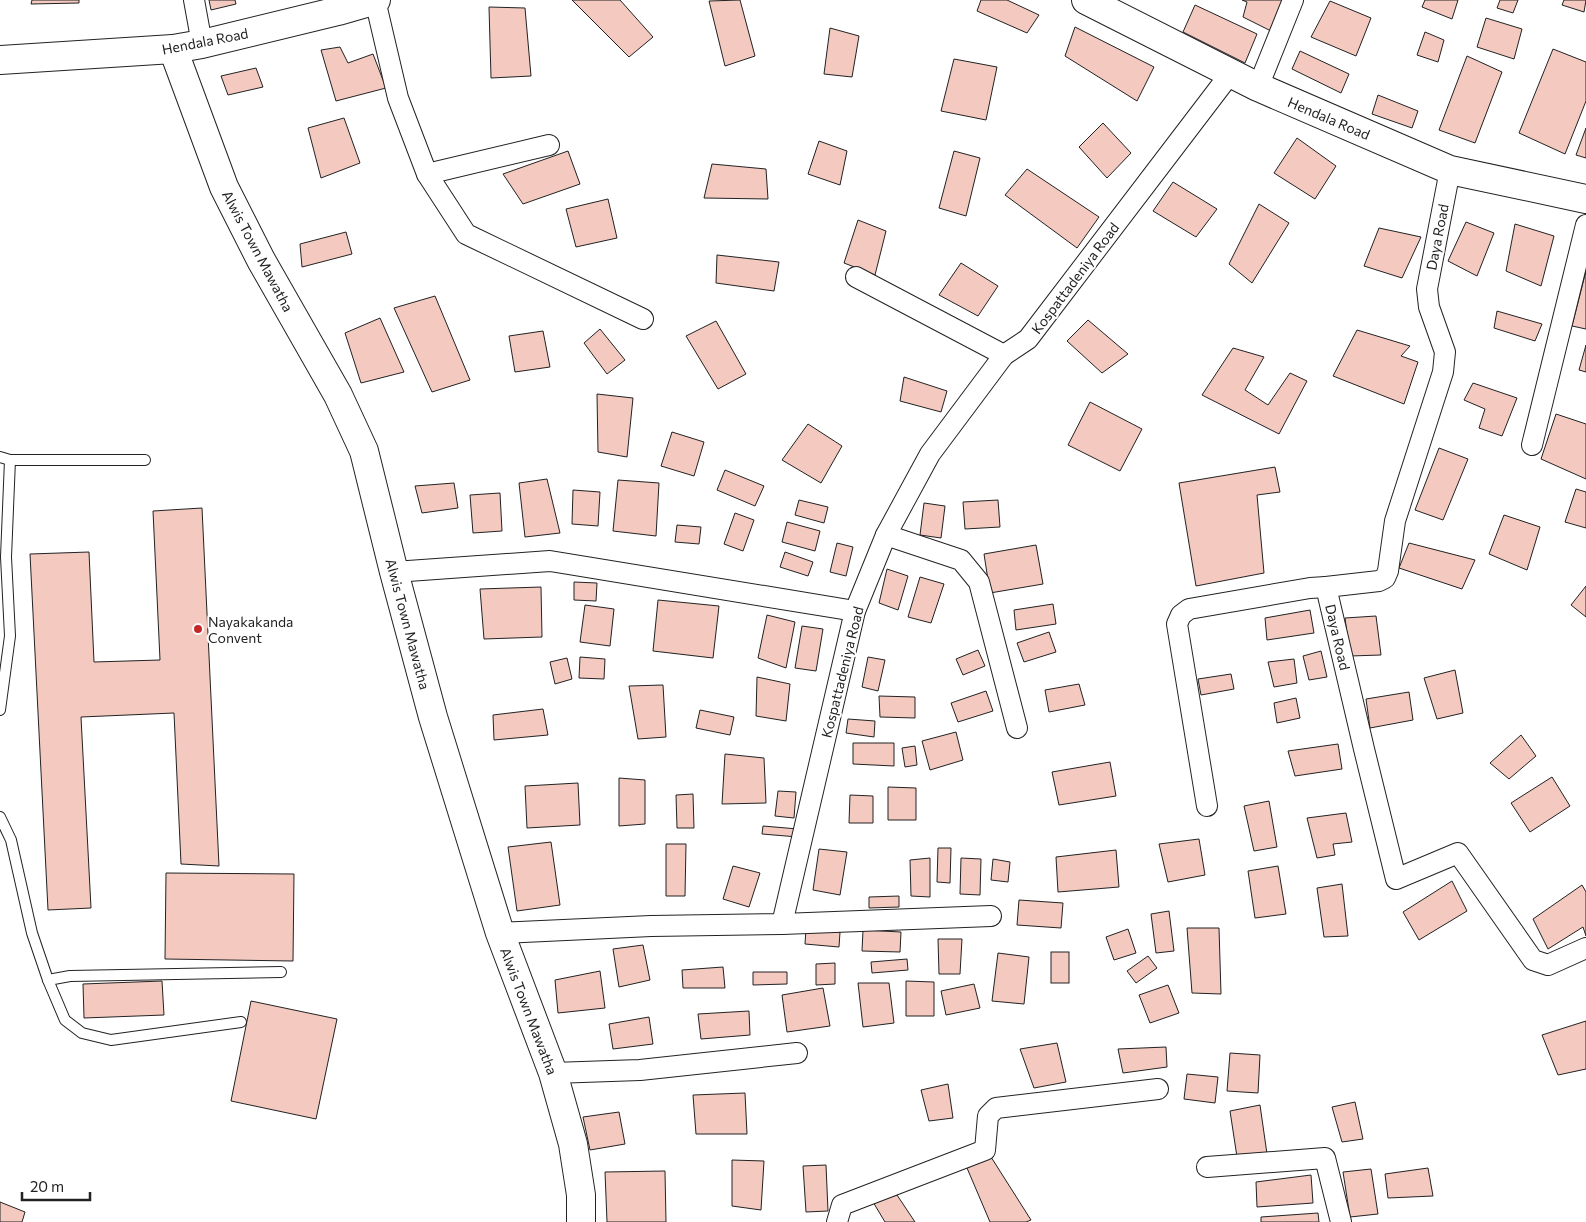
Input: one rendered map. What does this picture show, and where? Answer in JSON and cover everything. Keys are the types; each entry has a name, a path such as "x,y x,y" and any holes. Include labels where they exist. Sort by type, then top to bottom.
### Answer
{"street":[{"path":"194,0 202,44"},
{"path":"375,0 398,98 427,174 466,234 643,319"},
{"name":"Hendala Road","path":"0,60 173,50 202,44 337,6 375,0"},
{"name":"Hendala Road","path":"1086,0 1230,74 1450,170 1586,199"},
{"path":"1258,87 1293,0"},
{"name":"Alwis Town Mawatha","path":"173,50 224,187 266,268 338,395 364,451 432,717 500,933 553,1073 574,1144 581,1195 581,1222"},
{"name":"Kospattadeniya Road","path":"782,924 855,611 886,535 930,454 1004,355 1028,339 1230,74"},
{"path":"427,174 549,145"},
{"name":"Daya Road","path":"1450,170 1427,289 1429,307 1445,352 1443,372 1395,521 1388,571 1385,578 1379,581 1326,587 1396,879 1458,853 1532,960 1548,965 1586,948"},
{"path":"1532,445 1586,226"},
{"path":"856,277 1004,355"},
{"path":"886,535 961,560 979,582 1017,728"},
{"path":"394,572 550,561 855,611"},
{"path":"1207,806 1177,624 1181,615 1189,609 1310,588 1326,587"},
{"path":"500,933 651,926 782,924 991,916"},
{"path":"553,1073 640,1070 797,1053"},
{"path":"837,1222 842,1205 985,1150 988,1116 996,1108 1158,1089"},
{"path":"1207,1167 1325,1158 1340,1222"}],"lane":[{"path":"0,710 10,636 6,557 5,458 145,460"},
{"path":"0,817 11,840 32,934 48,980 65,1020 82,1033 111,1040 241,1022"},
{"path":"48,980 70,976 281,972"}],"building":[{"path":"32,0 79,0 79,3 31,4"},
{"path":"209,0 235,0 236,4 211,10"},
{"path":"572,0 620,0 653,37 629,57"},
{"path":"740,0 755,56 725,66 709,1"},
{"path":"981,0 1007,0 1039,15 1027,33 977,11"},
{"path":"1242,0 1284,0 1271,31 1243,17 1247,2"},
{"path":"1425,0 1458,0 1452,19 1422,7"},
{"path":"1500,0 1518,0 1513,13 1497,8"},
{"path":"1564,0 1586,0 1584,12 1562,5"},
{"path":"1330,1 1371,18 1356,56 1311,37"},
{"path":"1195,5 1257,34 1245,63 1183,32"},
{"path":"489,7 525,8 531,76 491,78"},
{"path":"1486,18 1522,29 1514,59 1477,47"},
{"path":"1075,27 1154,67 1137,101 1065,56"},
{"path":"830,28 859,36 852,77 824,74"},
{"path":"1425,32 1444,40 1438,62 1417,55"},
{"path":"340,47 348,63 373,54 386,88 336,101 321,50"},
{"path":"1553,49 1586,62 1586,101 1565,154 1519,133"},
{"path":"1300,51 1349,74 1341,93 1292,69"},
{"path":"1467,56 1502,72 1475,143 1439,130"},
{"path":"954,59 997,67 986,120 941,111"},
{"path":"256,68 263,87 228,95 221,76"},
{"path":"1378,95 1418,111 1412,128 1372,114"},
{"path":"344,118 360,163 321,178 308,128"},
{"path":"1103,123 1131,153 1107,178 1079,147"},
{"path":"1586,128 1586,158 1576,155"},
{"path":"1297,138 1336,166 1315,199 1274,173"},
{"path":"819,141 847,151 840,185 808,174"},
{"path":"568,151 580,184 523,204 503,174"},
{"path":"954,151 980,158 966,216 939,208"},
{"path":"712,164 766,169 768,199 704,198"},
{"path":"1027,169 1099,217 1077,248 1005,195"},
{"path":"1173,182 1217,209 1196,237 1153,211"},
{"path":"608,199 617,238 576,247 566,209"},
{"path":"1259,204 1289,223 1252,283 1229,264"},
{"path":"858,220 886,231 875,275 844,263"},
{"path":"1466,222 1494,233 1477,276 1448,261"},
{"path":"1515,224 1554,236 1541,286 1506,271"},
{"path":"1379,228 1421,237 1402,278 1364,266"},
{"path":"346,232 352,254 302,267 300,244"},
{"path":"717,255 779,262 774,291 716,283"},
{"path":"961,263 998,286 978,316 939,295"},
{"path":"1586,271 1586,329 1572,326"},
{"path":"435,296 470,380 432,392 394,308"},
{"path":"1497,311 1542,324 1535,341 1494,328"},
{"path":"380,318 404,372 361,383 345,333"},
{"path":"1088,320 1128,354 1102,373 1067,341"},
{"path":"716,321 746,374 718,389 686,336"},
{"path":"600,329 625,360 607,374 584,343"},
{"path":"1357,330 1410,346 1401,356 1418,362 1404,404 1333,376"},
{"path":"543,331 550,367 515,372 509,336"},
{"path":"1586,345 1586,372 1579,370"},
{"path":"1233,348 1264,357 1245,390 1268,405 1290,373 1307,381 1279,434 1202,395"},
{"path":"904,377 947,391 941,412 900,401"},
{"path":"1473,383 1517,398 1502,436 1479,428 1485,409 1464,400"},
{"path":"597,394 633,398 627,457 598,452"},
{"path":"1090,402 1142,429 1120,471 1068,445"},
{"path":"1556,414 1586,424 1586,479 1541,459"},
{"path":"808,424 842,446 821,483 782,460"},
{"path":"672,432 704,442 694,476 661,466"},
{"path":"1439,448 1468,459 1443,520 1415,510"},
{"path":"1275,467 1280,492 1257,495 1264,573 1196,586 1179,483"},
{"path":"725,470 764,486 755,506 717,490"},
{"path":"547,479 560,533 525,537 519,483"},
{"path":"618,480 659,483 656,536 613,531"},
{"path":"454,483 458,508 422,513 415,486"},
{"path":"1576,489 1586,492 1586,528 1565,522"},
{"path":"573,490 600,492 598,526 572,524"},
{"path":"500,493 502,531 473,533 470,495"},
{"path":"799,500 828,507 824,523 795,515"},
{"path":"998,500 1000,527 965,529 963,502"},
{"path":"924,503 945,506 941,538 920,535"},
{"path":"202,508 219,866 181,864 174,713 81,717 91,908 48,910 30,554 89,552 94,662 160,660 153,511"},
{"path":"735,513 754,520 743,551 724,544"},
{"path":"1504,515 1540,527 1527,570 1489,554"},
{"path":"787,522 820,531 815,551 782,542"},
{"path":"677,525 701,527 699,544 675,542"},
{"path":"837,543 853,547 846,576 830,572"},
{"path":"1409,543 1475,560 1462,589 1399,568"},
{"path":"1036,545 1043,584 990,593 984,554"},
{"path":"785,552 813,562 808,576 780,567"},
{"path":"887,569 908,576 898,610 879,603"},
{"path":"920,577 944,584 931,623 908,617"},
{"path":"574,582 597,583 596,601 574,600"},
{"path":"1586,586 1586,617 1571,605"},
{"path":"541,587 542,637 484,639 480,589"},
{"path":"658,600 719,606 713,658 653,651"},
{"path":"1053,604 1056,624 1016,630 1014,610"},
{"path":"585,605 614,609 610,646 580,642"},
{"path":"1310,610 1314,633 1267,640 1265,618"},
{"path":"767,615 795,622 786,668 758,658"},
{"path":"1376,616 1381,655 1350,656 1345,618"},
{"path":"802,626 823,629 816,671 795,668"},
{"path":"1049,632 1056,652 1024,662 1017,643"},
{"path":"978,650 985,666 963,675 956,659"},
{"path":"1321,651 1327,677 1309,680 1303,656"},
{"path":"580,657 605,659 604,679 579,678"},
{"path":"868,657 885,660 878,691 862,687"},
{"path":"567,658 572,679 555,684 550,662"},
{"path":"1294,659 1297,683 1274,687 1268,662"},
{"path":"1455,670 1463,713 1437,719 1424,678"},
{"path":"1231,674 1234,689 1201,695 1198,679"},
{"path":"757,677 790,684 786,721 756,716"},
{"path":"1079,684 1085,705 1049,712 1045,690"},
{"path":"663,685 666,737 638,739 629,686"},
{"path":"986,691 993,711 958,722 951,703"},
{"path":"1409,692 1413,720 1370,728 1366,699"},
{"path":"879,696 915,697 915,718 880,717"},
{"path":"1296,698 1300,718 1277,723 1274,703"},
{"path":"543,709 548,735 494,740 493,715"},
{"path":"700,710 734,717 730,735 696,728"},
{"path":"848,719 875,721 874,737 846,733"},
{"path":"956,732 963,760 930,770 922,741"},
{"path":"1521,735 1536,756 1509,779 1490,763"},
{"path":"853,743 894,743 894,766 853,764"},
{"path":"1338,744 1342,769 1295,776 1288,751"},
{"path":"915,746 917,765 905,767 902,748"},
{"path":"725,754 764,758 766,803 722,804"},
{"path":"1110,762 1116,796 1059,805 1052,772"},
{"path":"1552,777 1570,806 1530,832 1511,803"},
{"path":"619,778 645,780 645,824 619,826"},
{"path":"578,783 580,825 527,828 525,786"},
{"path":"888,787 916,788 916,820 888,820"},
{"path":"778,791 796,792 794,818 775,816"},
{"path":"693,794 694,828 677,828 676,795"},
{"path":"850,795 873,796 873,823 849,823"},
{"path":"1269,801 1277,847 1254,851 1244,806"},
{"path":"1346,813 1352,842 1333,844 1335,855 1317,858 1307,818"},
{"path":"763,826 798,829 798,837 762,834"},
{"path":"1199,839 1205,875 1168,882 1159,844"},
{"path":"551,842 560,905 517,911 508,847"},
{"path":"666,844 686,844 685,896 666,896"},
{"path":"938,848 951,848 950,883 937,882"},
{"path":"819,849 847,852 840,895 813,890"},
{"path":"1116,850 1119,887 1058,892 1056,857"},
{"path":"930,858 930,897 911,896 910,860"},
{"path":"961,858 981,859 980,895 960,894"},
{"path":"993,859 1010,862 1008,882 991,880"},
{"path":"733,866 760,873 749,907 723,899"},
{"path":"1278,866 1286,914 1255,918 1248,871"},
{"path":"166,873 294,874 293,961 165,959"},
{"path":"1452,881 1467,911 1419,940 1403,912"},
{"path":"1342,884 1348,936 1324,937 1317,888"},
{"path":"1582,885 1586,892 1586,936 1583,927 1548,949 1533,919"},
{"path":"899,896 899,907 869,908 869,897"},
{"path":"1019,900 1063,903 1061,928 1017,925"},
{"path":"1169,911 1174,951 1156,953 1151,914"},
{"path":"1187,928 1219,928 1221,994 1192,993"},
{"path":"806,929 840,932 839,947 805,944"},
{"path":"1128,929 1136,953 1114,960 1106,937"},
{"path":"863,930 901,932 900,952 862,951"},
{"path":"938,939 962,939 960,974 939,974"},
{"path":"643,945 650,980 619,987 613,949"},
{"path":"1051,952 1069,952 1069,983 1051,983"},
{"path":"998,953 1029,957 1024,1004 992,1001"},
{"path":"1148,956 1157,968 1136,983 1127,971"},
{"path":"907,959 908,970 872,973 871,962"},
{"path":"835,963 835,984 816,985 816,964"},
{"path":"723,967 725,988 683,988 682,970"},
{"path":"600,971 605,1008 558,1013 555,980"},
{"path":"753,972 787,972 787,984 753,985"},
{"path":"162,981 164,1015 84,1018 83,984"},
{"path":"906,981 934,982 934,1016 906,1016"},
{"path":"858,983 889,983 894,1023 863,1027"},
{"path":"974,984 980,1008 946,1015 941,991"},
{"path":"1168,985 1179,1013 1150,1023 1139,995"},
{"path":"823,988 830,1026 787,1032 782,995"},
{"path":"251,1001 337,1019 316,1119 231,1101"},
{"path":"749,1011 750,1035 701,1039 698,1014"},
{"path":"649,1017 653,1044 613,1049 609,1024"},
{"path":"1586,1021 1586,1069 1558,1075 1542,1035"},
{"path":"1057,1043 1066,1082 1034,1088 1020,1049"},
{"path":"1166,1047 1167,1067 1123,1073 1118,1049"},
{"path":"1230,1053 1260,1055 1258,1093 1227,1091"},
{"path":"1187,1074 1218,1077 1215,1103 1184,1099"},
{"path":"948,1084 953,1118 929,1121 921,1090"},
{"path":"745,1093 747,1134 696,1134 693,1095"},
{"path":"1355,1102 1363,1139 1342,1142 1332,1107"},
{"path":"1260,1105 1267,1154 1237,1157 1230,1111"},
{"path":"619,1112 625,1144 590,1150 583,1117"},
{"path":"991,1157 1031,1220 1026,1222 990,1222 967,1168"},
{"path":"732,1160 764,1161 761,1210 732,1206"},
{"path":"826,1165 828,1211 806,1212 803,1166"},
{"path":"1428,1168 1433,1196 1388,1198 1385,1174"},
{"path":"1371,1169 1378,1214 1350,1217 1343,1172"},
{"path":"665,1171 666,1222 607,1222 605,1172"},
{"path":"1311,1175 1313,1203 1257,1207 1256,1182"},
{"path":"897,1195 915,1222 885,1222 873,1202"},
{"path":"0,1202 25,1212 22,1222 0,1222"},
{"path":"1318,1213 1319,1222 1261,1222 1261,1217"}],"place":[{"name":"Nayakakanda Convent","path":"198,629"}]}
